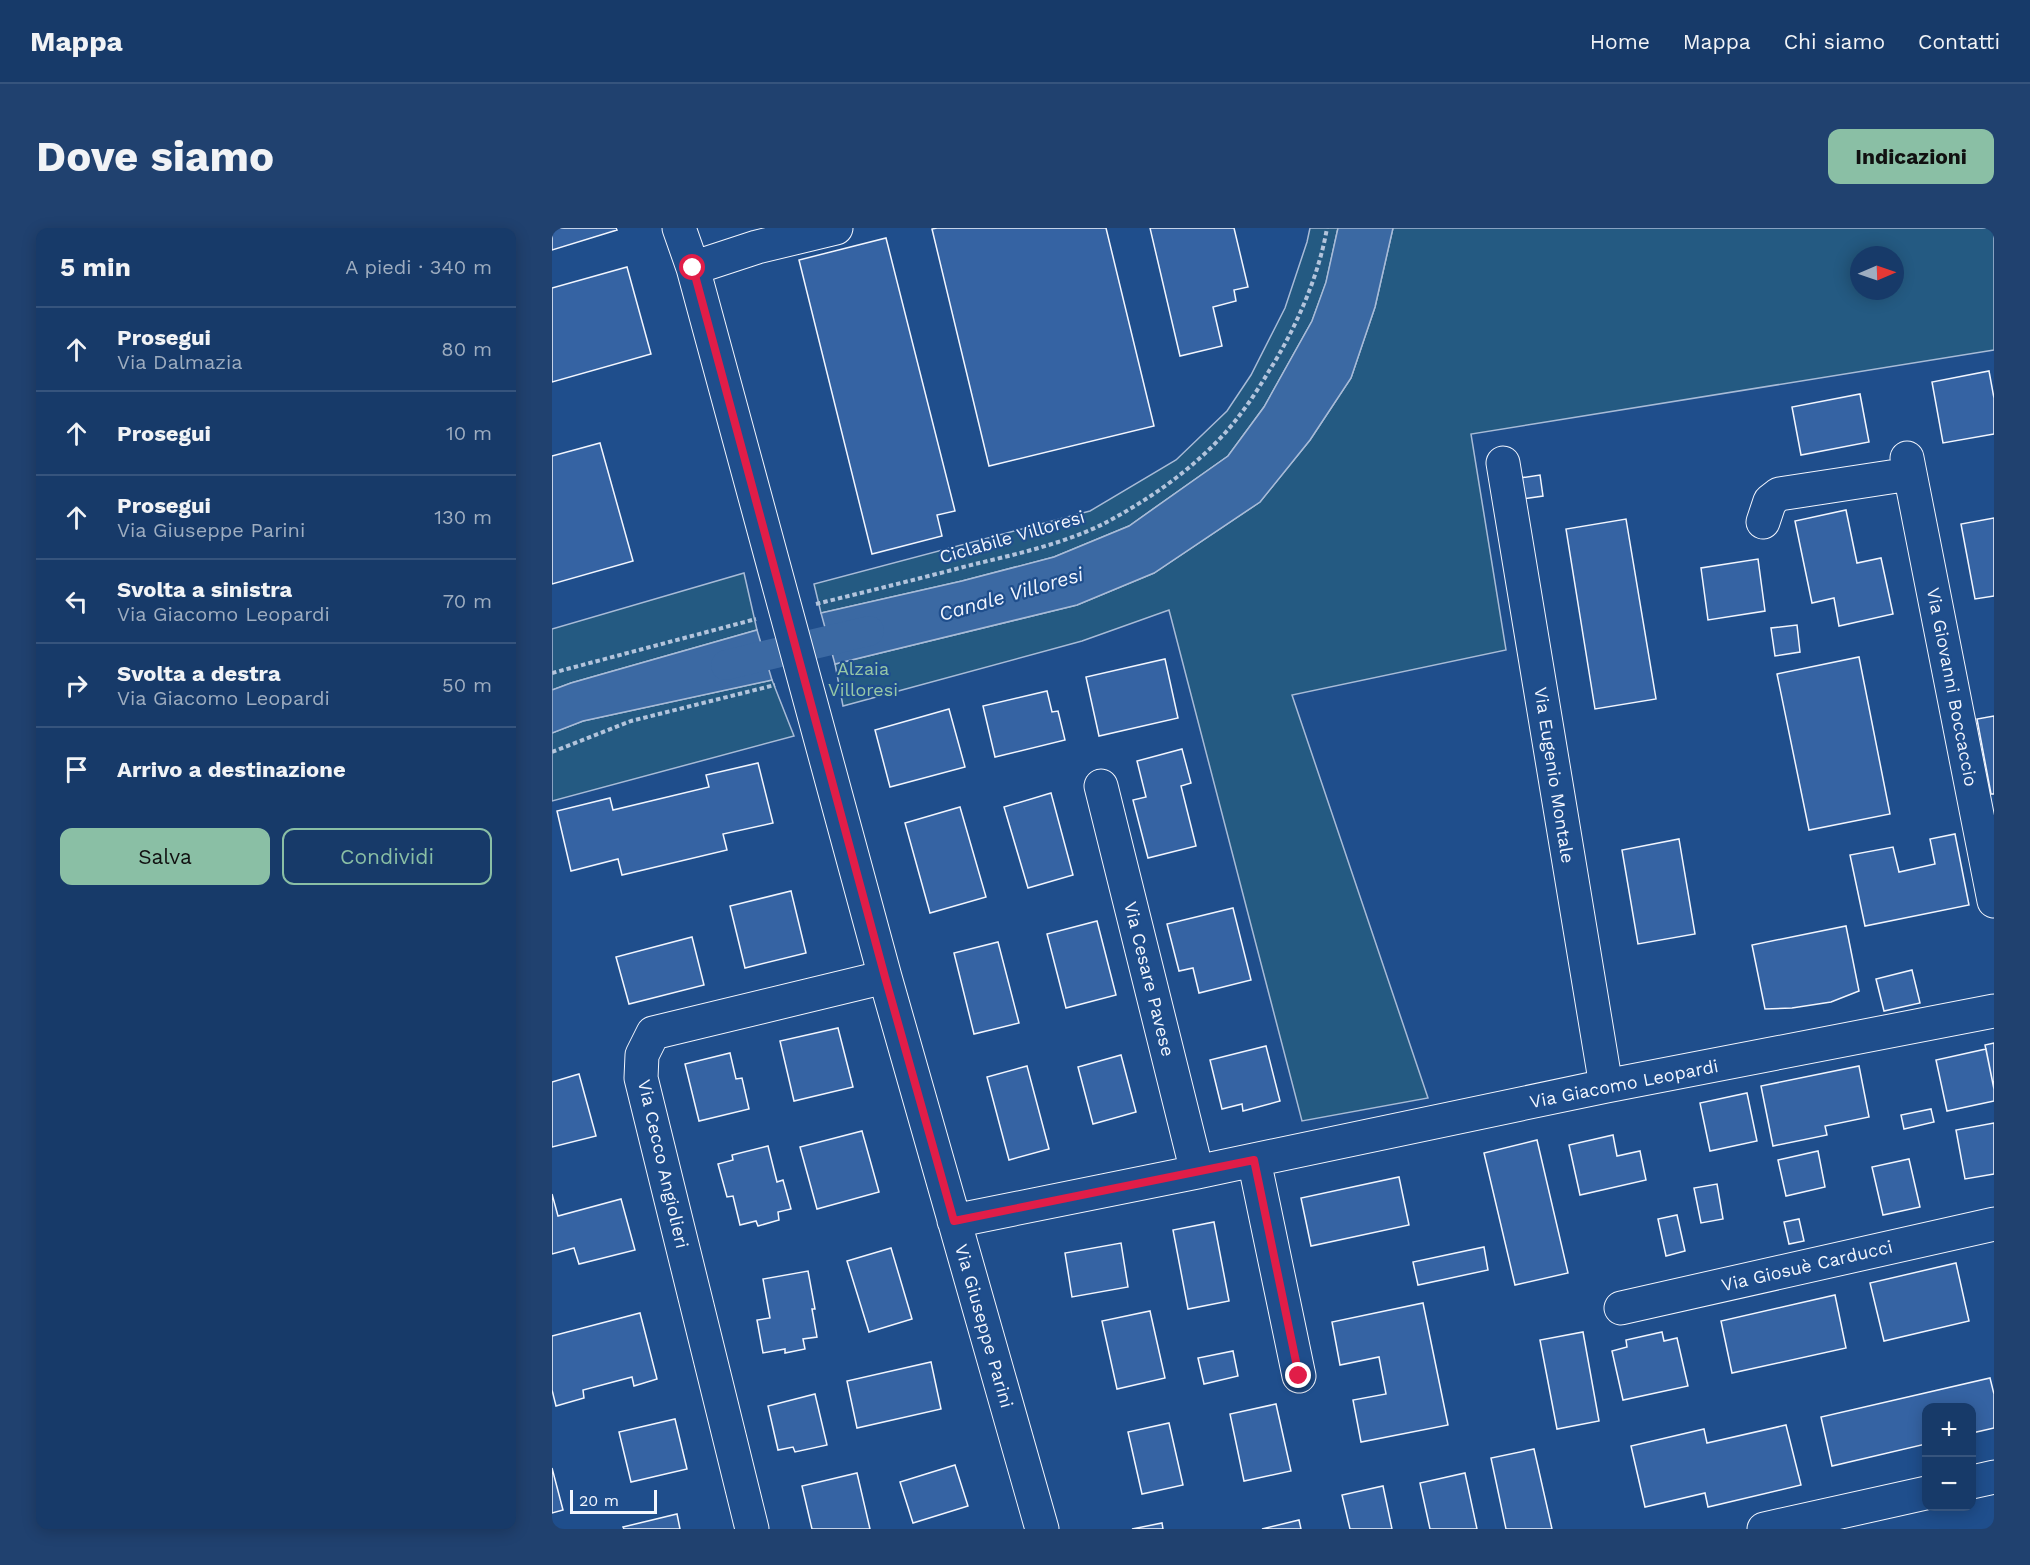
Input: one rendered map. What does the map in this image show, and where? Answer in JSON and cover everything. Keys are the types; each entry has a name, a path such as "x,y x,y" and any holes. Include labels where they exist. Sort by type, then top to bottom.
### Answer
{"street":[{"name":"Via Giuseppe Parini","path":"679,228 693,268 786,615 791,678 885,977 1042,1529"},
{"path":"693,268 757,247 836,228"},
{"name":"Via Eugenio Montale","path":"1503,463 1606,1086"},
{"name":"Via Giovanni Boccaccio","path":"1763,522 1770,501 1779,494 1908,466 1994,901"},
{"name":"Via Cesare Pavese","path":"1101,786 1197,1172"},
{"name":"Via Cecco Angiolieri","path":"752,1529 641,1078 642,1055 653,1033 885,977"},
{"name":"Via Giacomo Leopardi","path":"954,1221 1606,1086 1994,1011"},
{"path":"1254,1160 1299,1376"},
{"name":"Via Giosuè Carducci","path":"1621,1308 1994,1224"},
{"path":"1976,1481 1994,1477"},
{"path":"1764,1529 1922,1493"}],"path":[{"name":"Ciclabile Villoresi","path":"552,673 786,615 1017,554 1103,524 1160,489 1213,445 1239,417 1295,324 1313,279 1327,228"},
{"path":"552,752 631,721 791,678"}],"green space":[{"path":"1310,228 1338,228 1326,283 1312,321 1264,407 1228,456 1129,526 1054,557 962,581 821,613 814,584 1090,511 1176,460 1227,411 1251,375 1285,308"},
{"name":"Alzaia Villoresi","path":"1393,228 1994,228 1994,350 1471,434 1506,650 1292,695 1428,1098 1302,1121 1169,610 1082,641 843,706 835,664 1077,605 1154,573 1260,502 1310,440 1351,378 1375,307"},
{"path":"744,573 757,630 552,690 552,629"},
{"path":"772,680 794,736 552,801 552,733 583,721"}],"water":[{"path":"1338,228 1393,228 1375,307 1351,378 1310,440 1260,502 1154,573 1077,605 835,664 821,613 962,581 1054,557 1129,526 1228,456 1264,407 1312,321 1326,282"},
{"path":"757,630 772,680 583,721 552,733 552,690"}],"building":[{"path":"552,228 616,228 617,230 552,250"},
{"path":"1106,228 1154,426 989,466 932,229"},
{"path":"1150,228 1234,228 1248,287 1234,290 1236,301 1213,307 1222,346 1180,356"},
{"path":"886,238 955,511 937,515 942,536 872,554 799,260"},
{"path":"627,267 651,354 552,382 552,288"},
{"path":"1989,371 1994,398 1994,434 1943,443 1932,382"},
{"path":"1860,394 1869,442 1801,455 1792,407"},
{"path":"600,443 633,561 552,584 552,456"},
{"path":"1540,475 1543,496 1523,499 1520,478"},
{"path":"1846,510 1857,563 1881,558 1893,614 1839,626 1834,598 1812,603 1795,521"},
{"path":"1994,518 1994,596 1975,599 1961,524"},
{"path":"1626,519 1656,699 1595,709 1566,529"},
{"path":"1758,559 1765,611 1708,620 1701,568"},
{"path":"1797,625 1800,652 1775,656 1771,628"},
{"path":"1859,657 1890,814 1809,830 1777,674"},
{"path":"1165,659 1178,718 1099,736 1086,677"},
{"path":"1047,691 1052,712 1058,711 1065,740 995,757 983,706"},
{"path":"949,709 965,767 890,787 875,730"},
{"path":"1994,716 1994,794 1991,794 1977,719"},
{"path":"1182,749 1191,783 1181,786 1196,846 1148,858 1133,800 1146,797 1137,761"},
{"path":"758,763 773,823 723,834 727,850 622,875 618,859 571,871 557,811 610,798 613,810 709,787 706,775"},
{"path":"1051,793 1073,875 1028,888 1004,807"},
{"path":"960,807 986,897 930,913 905,823"},
{"path":"1955,834 1969,905 1865,926 1850,855 1893,847 1899,872 1935,864 1930,839"},
{"path":"1679,839 1695,934 1638,944 1622,850"},
{"path":"791,891 806,953 745,968 730,906"},
{"path":"1233,908 1251,980 1199,993 1193,968 1179,971 1167,924"},
{"path":"1097,921 1116,995 1066,1008 1047,934"},
{"path":"1846,926 1859,991 1831,1002 1792,1008 1765,1009 1752,945"},
{"path":"692,937 704,985 629,1004 616,957"},
{"path":"998,942 1019,1023 974,1034 954,953"},
{"path":"1912,970 1920,1003 1884,1011 1876,979"},
{"path":"838,1028 853,1087 794,1101 780,1041"},
{"path":"1994,1043 1994,1089 1985,1045"},
{"path":"1266,1046 1280,1101 1243,1111 1242,1104 1222,1109 1210,1060"},
{"path":"1986,1049 1994,1089 1994,1101 1947,1111 1936,1060"},
{"path":"730,1053 736,1079 742,1078 749,1109 699,1121 685,1064"},
{"path":"1121,1055 1136,1112 1093,1124 1078,1067"},
{"path":"1027,1066 1049,1149 1009,1160 987,1077"},
{"path":"1859,1066 1869,1117 1825,1126 1827,1135 1773,1146 1761,1086"},
{"path":"579,1074 596,1136 552,1147 552,1082"},
{"path":"1747,1093 1757,1141 1710,1151 1700,1103"},
{"path":"1931,1109 1934,1122 1904,1129 1901,1115"},
{"path":"1994,1123 1994,1174 1965,1179 1956,1130"},
{"path":"862,1131 879,1192 817,1209 800,1147"},
{"path":"1613,1135 1617,1156 1640,1151 1646,1180 1580,1195 1569,1145"},
{"path":"1537,1140 1568,1273 1515,1285 1484,1153"},
{"path":"768,1146 777,1182 783,1180 791,1209 778,1212 779,1220 758,1226 756,1221 740,1225 733,1196 727,1197 718,1164 733,1160 732,1155"},
{"path":"1818,1151 1825,1187 1786,1196 1778,1160"},
{"path":"1909,1159 1920,1207 1883,1215 1872,1167"},
{"path":"1399,1177 1409,1225 1311,1246 1301,1198"},
{"path":"1717,1184 1723,1219 1701,1223 1694,1188"},
{"path":"552,1194 558,1216 621,1199 635,1250 579,1264 574,1248 552,1254"},
{"path":"1677,1215 1685,1251 1666,1256 1658,1219"},
{"path":"1799,1219 1804,1241 1789,1244 1784,1222"},
{"path":"1214,1222 1229,1301 1188,1309 1173,1230"},
{"path":"1121,1243 1128,1287 1072,1297 1065,1253"},
{"path":"1484,1247 1488,1270 1418,1285 1413,1262"},
{"path":"891,1248 912,1319 869,1332 847,1261"},
{"path":"1956,1263 1969,1321 1884,1341 1870,1283"},
{"path":"808,1271 815,1309 812,1309 817,1337 803,1339 805,1349 785,1353 785,1349 763,1353 757,1320 770,1318 763,1279"},
{"path":"1835,1295 1846,1348 1732,1373 1721,1321"},
{"path":"1423,1303 1448,1425 1361,1442 1353,1400 1386,1394 1379,1357 1340,1365 1332,1322"},
{"path":"1150,1311 1165,1378 1117,1389 1102,1321"},
{"path":"640,1313 657,1379 634,1386 632,1377 583,1390 584,1398 556,1406 552,1390 552,1336"},
{"path":"1583,1332 1599,1421 1557,1429 1540,1340"},
{"path":"1662,1332 1664,1341 1677,1338 1688,1386 1623,1400 1612,1351 1627,1347 1626,1340"},
{"path":"1233,1351 1238,1376 1204,1384 1198,1358"},
{"path":"931,1362 941,1409 857,1428 847,1381"},
{"path":"1990,1378 1994,1394 1994,1428 1976,1432 1976,1403 1922,1403 1922,1445 1832,1466 1821,1417"},
{"path":"815,1394 827,1445 795,1452 793,1447 778,1450 768,1406"},
{"path":"1276,1404 1291,1471 1244,1481 1230,1414"},
{"path":"675,1419 687,1469 631,1482 619,1432"},
{"path":"1169,1423 1183,1485 1142,1494 1128,1432"},
{"path":"1786,1425 1801,1485 1708,1507 1705,1493 1645,1507 1631,1446 1704,1429 1707,1443"},
{"path":"1534,1449 1552,1529 1506,1529 1491,1458"},
{"path":"955,1465 968,1506 913,1523 900,1482"},
{"path":"552,1468 563,1510 552,1513"},
{"path":"857,1473 870,1529 812,1529 802,1486"},
{"path":"1465,1473 1477,1529 1430,1529 1420,1483"},
{"path":"1383,1486 1392,1529 1350,1529 1342,1495"},
{"path":"677,1514 680,1529 624,1529 623,1527"},
{"path":"1299,1520 1301,1529 1262,1529"},
{"path":"1162,1523 1163,1529 1132,1529"}],"waterway":[{"name":"Canale Villoresi","path":"726,665 869,631"}],"route":[{"path":"693,268 885,977 954,1221 1254,1160 1299,1376"}]}
